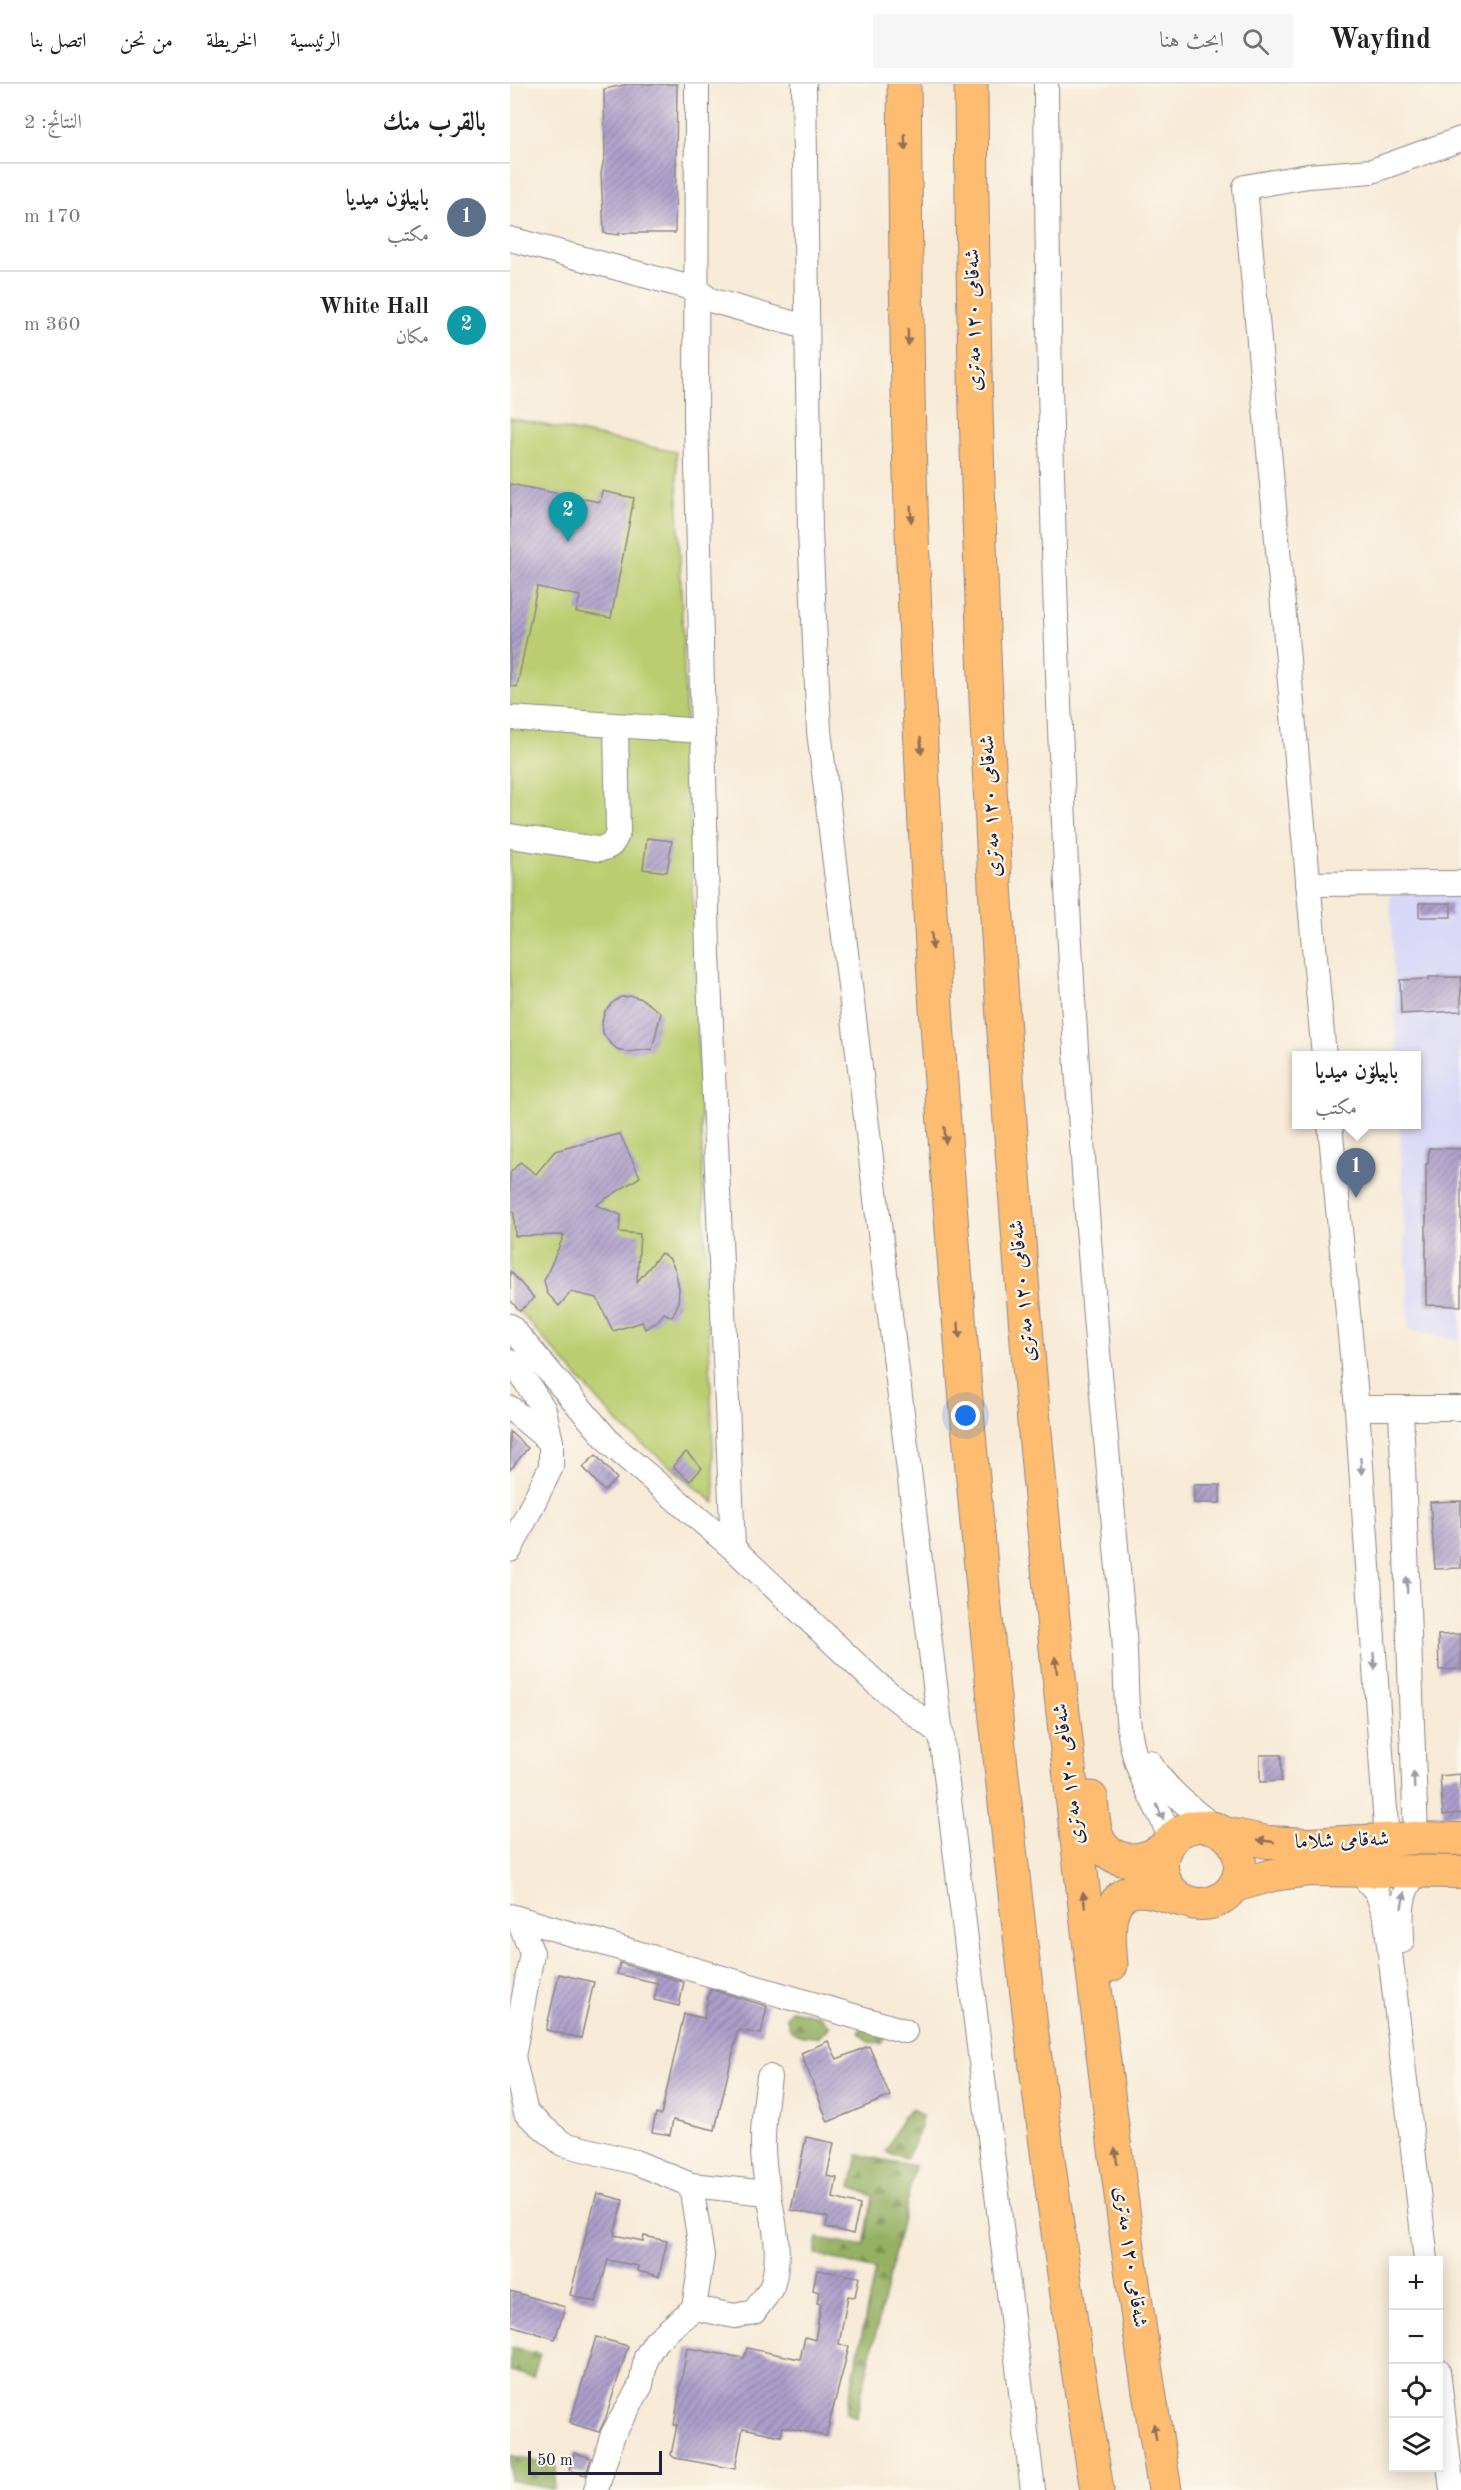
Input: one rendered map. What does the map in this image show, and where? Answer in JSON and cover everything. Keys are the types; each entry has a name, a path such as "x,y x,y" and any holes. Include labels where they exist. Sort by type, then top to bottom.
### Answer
{"highway":[{"path":"904,84 909,455 919,707 934,982 957,1306 1010,1853 1040,2092 1097,2490"},
{"name":"شەقامی ١٢٠ مەتری","path":"972,84 972,280 991,820 1019,1263 1061,1704 1107,2089 1165,2490"},
{"path":"1061,1704 1087,1771 1096,1833 1103,1846 1114,1856 1135,1861 1158,1854 1169,1843"},
{"path":"1107,2089 1115,2009 1108,1932 1112,1913 1122,1897 1140,1890 1182,1900"}],"main road":[{"name":"شەقامی شلاما","path":"1169,1843 1191,1827 1219,1830 1267,1842 1309,1844 1402,1839 1461,1839"},
{"path":"1219,1830 1233,1842 1240,1864 1234,1886"},
{"path":"1169,1843 1161,1868 1172,1892 1182,1900"},
{"name":"شەقامی شلاما","path":"1182,1900 1205,1904 1216,1901 1234,1886 1292,1872 1461,1872"}],"street":[{"path":"697,84 695,289 708,954 733,1548"},
{"path":"804,84 810,531 819,731 1033,2490"},
{"path":"1046,84 1048,364 1054,602 1070,943 1094,1297 1126,1655 1127,1709 1134,1754 1169,1843"},
{"path":"1324,1051 1245,187 1308,176 1372,171 1461,139"},
{"path":"510,239 695,289 710,300 806,327"},
{"path":"510,718 703,731"},
{"path":"510,836 598,849 608,848 614,843 618,832 616,726"},
{"path":"1308,884 1461,883"},
{"path":"1330,1129 1402,1839"},
{"path":"510,1326 612,1445 733,1548 876,1683 942,1735"},
{"path":"510,1362 523,1377 544,1410 551,1442 551,1467 510,1550"},
{"path":"510,1408 551,1442"},
{"path":"1357,1408 1461,1408"},
{"path":"1401,1408 1402,1839"},
{"path":"1126,1655 1134,1682 1145,1756 1159,1779 1171,1792 1219,1830"},
{"path":"1358,1871 1369,1880 1383,1905 1426,2256"},
{"path":"1401,2042 1404,1980 1401,1904 1409,1881 1417,1872"},
{"path":"514,1917 904,2031"},
{"path":"514,1917 532,1953 513,2057 526,2113 563,2144 635,2162 691,2185 767,2193"},
{"path":"694,2308 735,2316 754,2312 771,2288 777,2258 775,2222 767,2193 762,2126 769,2077"},
{"path":"596,2490 613,2434 640,2385 646,2357 656,2341 694,2308 702,2256 691,2185"},
{"path":"1443,2414 1452,2490"}],"shaded area":[{"path":"1461,891 1461,1340 1409,1330 1400,1129 1421,1129 1421,1051 1397,1051 1390,895"}],"green space":[{"path":"510,418 676,452 715,1503 622,1427 510,1301"},
{"path":"791,2010 819,2016 830,2026 819,2037 802,2036 791,2031 786,2017"},
{"path":"865,2024 887,2035 881,2044 868,2042 858,2032"},
{"path":"912,2109 922,2116 919,2132 907,2158 886,2152 902,2118"},
{"path":"858,2155 915,2166 856,2418 846,2413 875,2270 815,2254 818,2238 864,2246 873,2196 851,2187"},
{"path":"510,2348 540,2354 533,2377 510,2371"},
{"path":"510,2455 557,2467 554,2490 510,2480"}],"building":[{"path":"629,84 677,84 675,233 619,233 619,235 604,233 601,173 605,154 604,89"},
{"path":"510,484 600,502 602,491 634,498 611,618 576,612 580,596 537,587 517,687 510,686"},
{"path":"647,838 672,841 667,872 643,869"},
{"path":"1419,903 1451,903 1451,917 1419,917"},
{"path":"1429,977 1461,977 1461,1011 1401,1014 1400,980 1429,979"},
{"path":"632,996 642,999 661,1013 652,1049 628,1052 617,1049 603,1033 602,1022 605,1011 621,997"},
{"path":"620,1134 640,1177 596,1205 621,1215 619,1232 640,1234 637,1282 661,1253 669,1258 675,1269 679,1288 678,1304 672,1317 664,1313 656,1323 645,1329 642,1322 613,1331 597,1298 571,1292 559,1306 547,1293 544,1281 564,1235 515,1236 514,1213 510,1210 510,1173 520,1162 536,1174 555,1151"},
{"path":"1429,1148 1461,1149 1461,1306 1426,1305 1426,1164 1428,1164"},
{"path":"510,1271 534,1298 520,1311 510,1300"},
{"path":"510,1432 528,1448 510,1470"},
{"path":"686,1452 702,1468 690,1481 673,1466"},
{"path":"596,1455 617,1479 604,1491 583,1467"},
{"path":"1194,1485 1220,1485 1220,1503 1194,1503"},
{"path":"1461,1501 1461,1568 1435,1569 1430,1502"},
{"path":"1461,1634 1461,1669 1439,1670 1438,1635"},
{"path":"1260,1755 1281,1755 1281,1781 1260,1782"},
{"path":"1461,1774 1461,1813 1443,1815 1440,1776"},
{"path":"620,1963 684,1982 679,2006 654,2000 658,1983 617,1974"},
{"path":"559,1974 594,1982 581,2038 546,2030"},
{"path":"710,1989 767,2006 761,2034 738,2030 715,2130 673,2120 670,2135 652,2132 656,2113 661,2115 684,2014 704,2018"},
{"path":"828,2041 837,2059 869,2046 890,2096 828,2122 801,2053"},
{"path":"806,2137 834,2143 827,2176 837,2178 833,2198 860,2205 853,2234 826,2227 828,2217 791,2210"},
{"path":"597,2193 623,2200 614,2235 643,2241 644,2236 667,2241 659,2276 637,2271 638,2266 608,2260 596,2302 570,2295"},
{"path":"817,2270 859,2277 855,2297 848,2296 839,2344 849,2347 826,2436 783,2427 781,2436 743,2428 735,2469 675,2458 671,2455 687,2348 744,2358 747,2348 800,2359 805,2337 815,2340 821,2304 817,2303 819,2292 813,2290"},
{"path":"510,2291 565,2307 555,2339 510,2325"},
{"path":"596,2337 628,2346 606,2417 599,2432 570,2423"},
{"path":"574,2453 591,2458 586,2475 569,2470"}],"place":[{"name":"White Hall","path":"568,542"},
{"name":"بابیلۆن میدیا","path":"1356,1198"}]}
